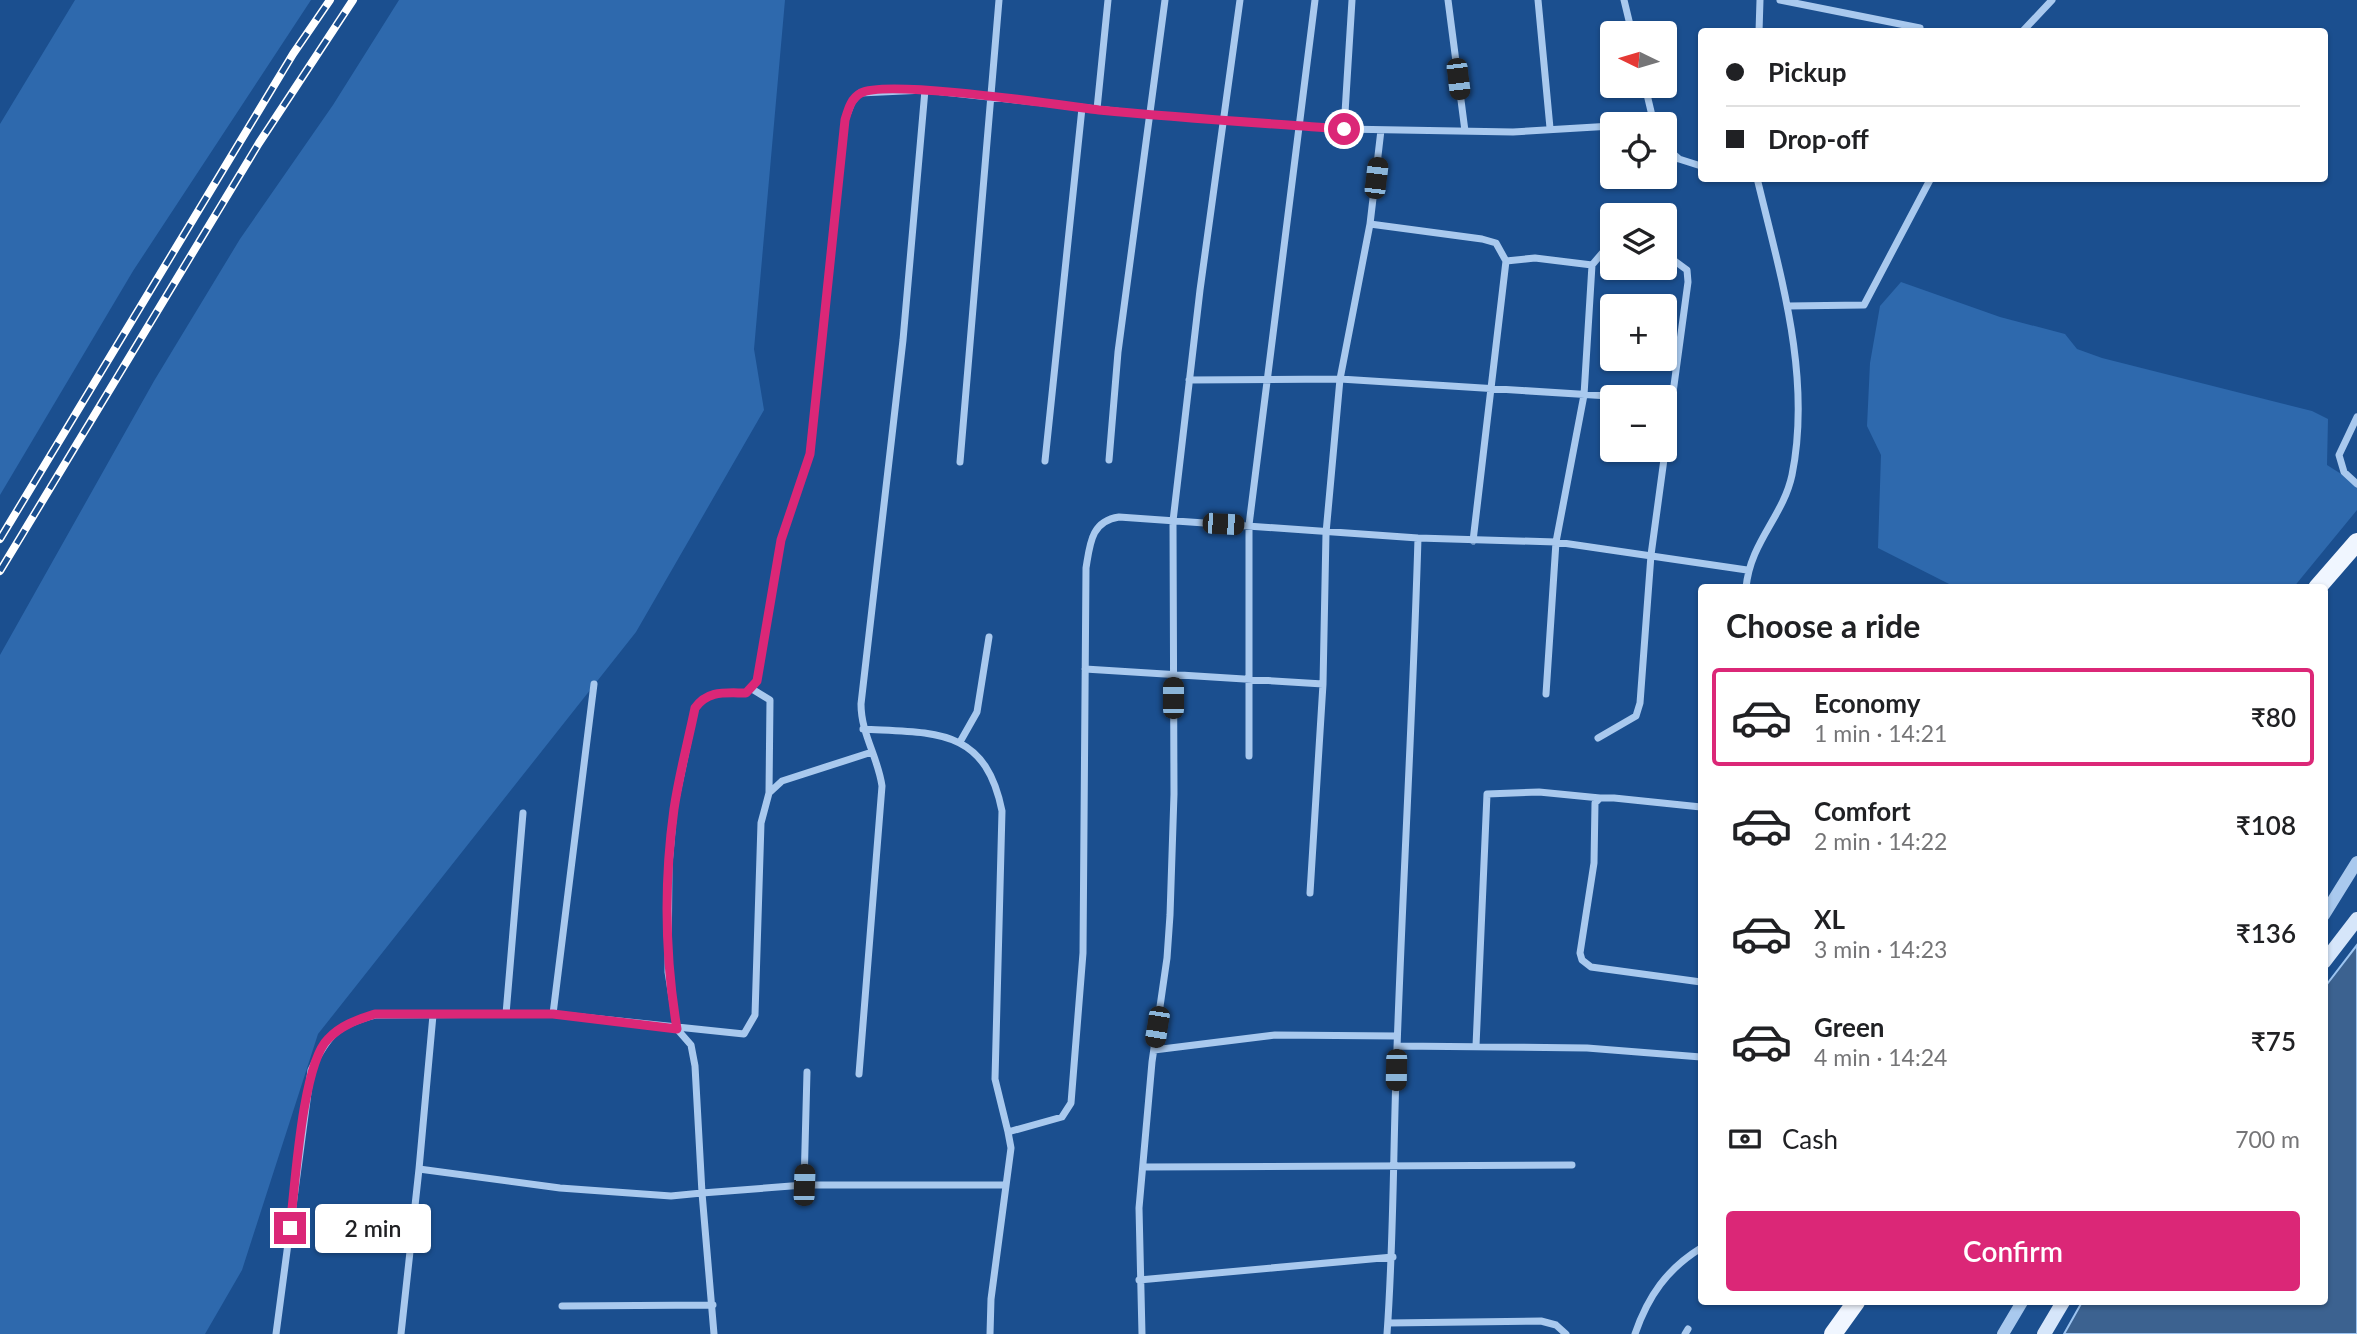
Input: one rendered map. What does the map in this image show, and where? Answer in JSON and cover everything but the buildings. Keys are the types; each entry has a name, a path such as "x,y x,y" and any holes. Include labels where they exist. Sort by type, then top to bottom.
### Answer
{"main road":[{"path":"2320,584 2357,542"},
{"path":"2328,957 2357,919"},
{"path":"1833,1334 1854,1305"},
{"path":"2045,1334 2061,1305"}],"street":[{"path":"960,462 999,0"},
{"path":"1097,109 1108,0"},
{"path":"1109,460 1118,352 1165,0"},
{"path":"1142,1334 1139,1280 1143,1167 1169,926 1173,521 1189,380 1240,0"},
{"path":"1250,756 1249,525 1315,0"},
{"path":"1344,129 1352,0"},
{"path":"1448,0 1465,131"},
{"path":"1538,0 1550,128"},
{"path":"1624,0 1629,21"},
{"path":"1759,28 1760,0"},
{"path":"1780,0 1910,28"},
{"path":"2026,28 2052,0"},
{"path":"859,1074 882,786 880,769 863,729 861,704 902,340 925,90"},
{"path":"714,1334 695,1066 691,1045 677,1029 668,972 669,865 674,808 695,708 702,698 711,694 746,693 757,681 781,540 810,454 845,120 852,102 860,93 925,90 1151,115 1344,129 1513,132 1600,126"},
{"path":"1045,461 1082,108"},
{"path":"1310,893 1323,684 1326,533 1340,379 1370,224 1381,130"},
{"path":"1677,157 1698,165"},
{"path":"1746,584 1747,570 1755,547 1787,489 1798,433 1788,306 1758,182"},
{"path":"1788,306 1864,305 1929,182"},
{"path":"1370,224 1489,241 1496,243 1506,261 1473,541"},
{"path":"1546,694 1556,542 1584,395 1592,265 1600,256"},
{"path":"1506,261 1535,258 1592,265"},
{"path":"1676,385 1688,282 1687,270 1677,263"},
{"path":"1189,380 1268,377 1340,379 1491,391 1600,396"},
{"path":"2357,417 2341,445 2339,455 2344,472 2357,484"},
{"path":"1598,738 1636,716 1640,703 1651,555 1665,462"},
{"path":"1008,1132 1062,1117 1071,1103 1083,953 1086,568 1096,527 1105,519 1119,517 1473,541 1556,542 1747,570"},
{"path":"1387,1334 1393,1257 1397,1046 1410,796 1419,538"},
{"path":"960,743 978,712 989,637"},
{"path":"1085,669 1323,684"},
{"path":"553,1014 594,684"},
{"path":"276,1334 311,1070 326,1040 349,1022 375,1014 553,1014 744,1034 755,1015 761,823 769,793 770,700 752,689"},
{"path":"863,729 919,732 971,748 988,766 996,784 1002,811 995,1079 1011,1148 990,1334"},
{"path":"769,793 782,781 872,752"},
{"path":"1476,1046 1488,794 1539,792 1698,807"},
{"path":"1600,799 1592,811 1594,863 1580,953 1582,960 1591,967 1698,982"},
{"path":"506,1014 523,813"},
{"path":"2328,909 2357,862"},
{"path":"401,1334 433,1014"},
{"path":"1154,1051 1275,1035 1398,1036"},
{"path":"1397,1046 1587,1048 1698,1057"},
{"path":"804,1185 807,1072"},
{"path":"1143,1167 1572,1166"},
{"path":"419,1169 560,1188 671,1196 804,1185 1006,1185"},
{"path":"1635,1334 1652,1293 1680,1261 1698,1250"},
{"path":"1139,1280 1393,1257"},
{"path":"562,1306 713,1305"},
{"path":"2003,1334 2020,1305"},
{"path":"1388,1323 1541,1321 1556,1325 1566,1334"}],"shaded area":[{"path":"75,0 311,0 133,271 0,495 0,124"},
{"path":"399,0 785,0 754,349 764,410 636,632 318,1034 242,1270 205,1334 0,1334 0,655 154,381 240,239 333,105"},
{"path":"1901,282 2000,317 2065,334 2077,349 2102,358 2312,411 2328,419 2327,465 2357,484 2357,510 2296,584 1949,584 1878,548 1881,455 1867,426 1870,363 1880,306"},
{"path":"2357,945 2357,1334 2064,1334 2080,1305 2328,1305 2328,983"}],"railway":[{"path":"0,539 293,54 330,0"},
{"path":"0,571 259,143 353,0"}],"route":[{"path":"290,1228 311,1070 326,1040 349,1022 375,1014 553,1014 677,1029 668,972 669,865 674,808 695,708 702,698 711,694 746,693 757,681 781,540 801,488 810,454 845,120 852,102 860,93 874,90 925,90 1151,115 1344,129"}]}
